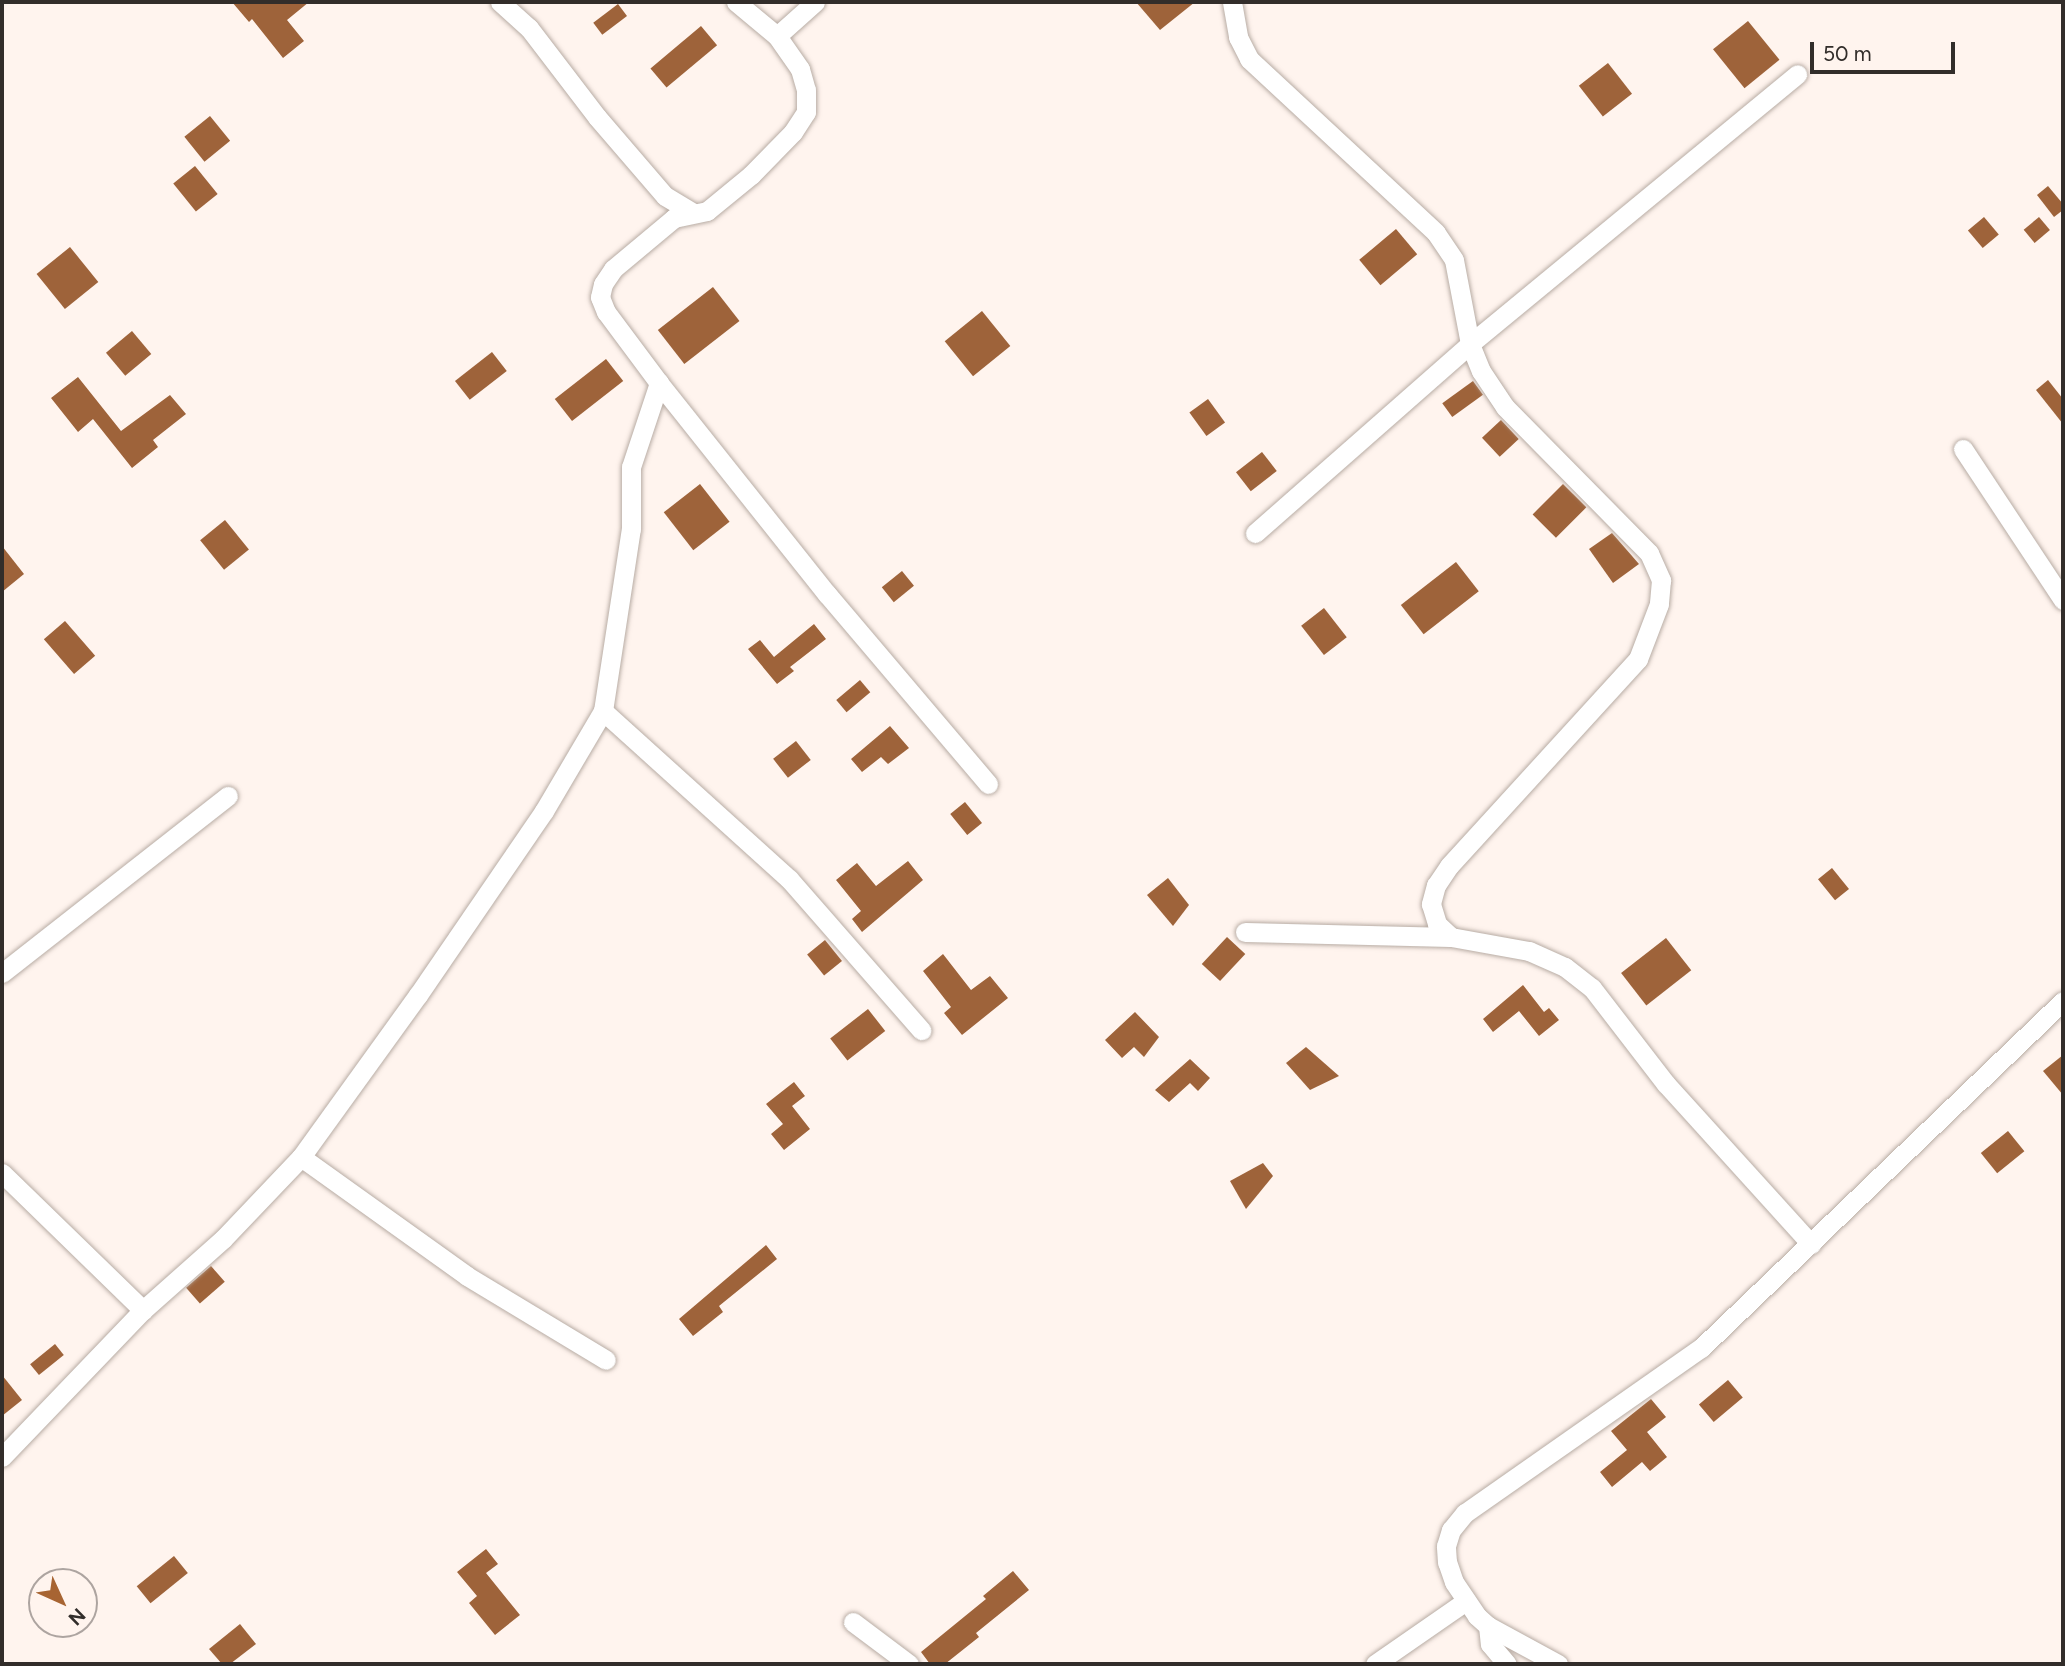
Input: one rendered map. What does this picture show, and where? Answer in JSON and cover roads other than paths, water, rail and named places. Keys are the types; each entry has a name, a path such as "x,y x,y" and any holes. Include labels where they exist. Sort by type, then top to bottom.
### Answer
{"street":[{"path":"500,2 529,28 597,117 665,196 692,212"},
{"path":"736,2 777,37 800,69 806,90 806,112 793,132 751,175 707,211 692,212 674,218 613,269 603,284 600,297 606,312 659,383 827,594 988,784"},
{"path":"777,37 815,2"},
{"path":"1233,2 1238,37 1249,59 1436,233 1454,260 1470,344 1481,371 1505,407 1648,553 1661,580 1659,604 1639,659 1449,866 1436,885 1431,904 1437,925 1451,937"},
{"path":"1255,533 1470,344 1797,74"},
{"path":"2,1457 143,1310 223,1239 301,1157 418,995 544,811 603,711 631,529 631,467 659,383"},
{"path":"1963,449 2063,600"},
{"path":"603,711 789,879 921,1030"},
{"path":"2,973 228,796"},
{"path":"1245,932 1451,937 1529,951 1565,967 1592,988 1665,1084 1811,1244"},
{"path":"1558,1664 1488,1626 1466,1601 1447,1562 1446,1546 1451,1530 1465,1513 1701,1348 2063,1001"},
{"path":"301,1157 467,1276 606,1360"},
{"path":"2,1173 143,1310"},
{"path":"1383,1662 1466,1601"},
{"path":"853,1622 909,1664"},
{"path":"1488,1626 1490,1644 1507,1664"}]}
